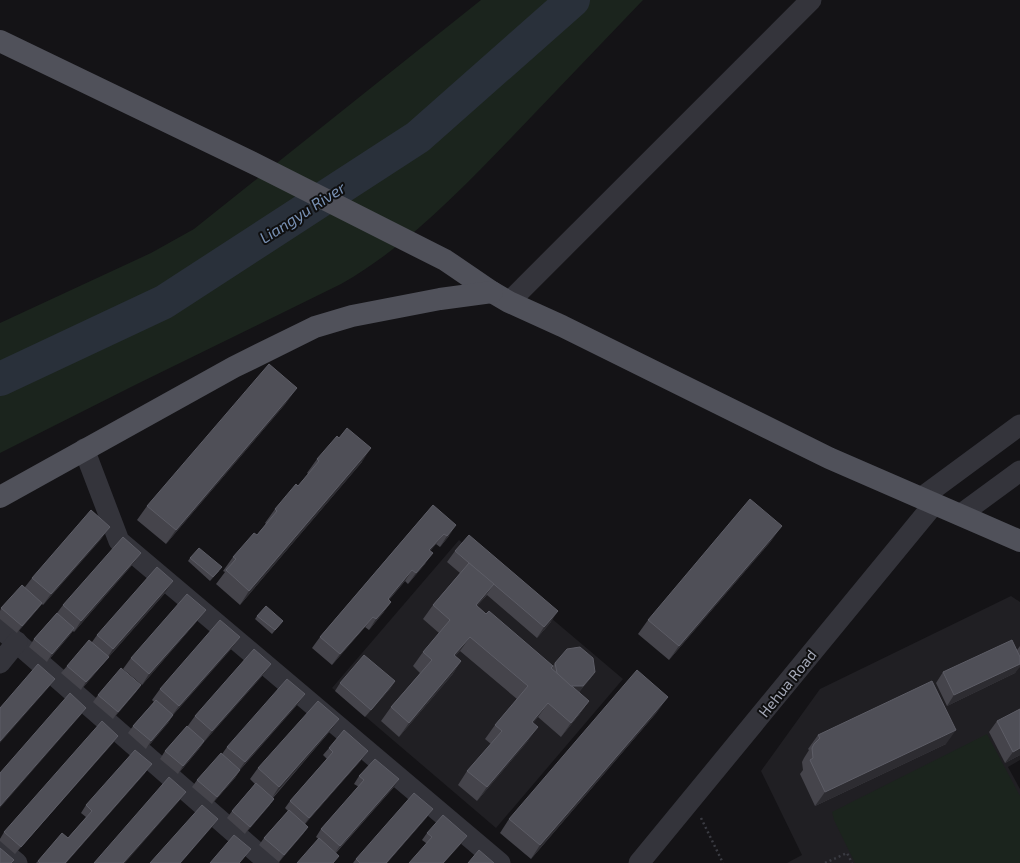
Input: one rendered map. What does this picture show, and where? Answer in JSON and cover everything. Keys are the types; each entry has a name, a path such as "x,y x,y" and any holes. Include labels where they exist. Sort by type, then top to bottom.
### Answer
{"main road":[{"path":"0,41 89,83 267,177 435,261 500,297 562,326 829,458 1020,541"},
{"path":"0,54 267,177"},
{"path":"0,497 234,367 316,327 352,316 440,299 500,297"}],"street":[{"path":"500,297 811,0"},
{"name":"Hehua Road","path":"639,863 692,799 928,501 1020,425"},
{"path":"84,449 119,541 500,863"},
{"path":"960,515 1020,471"},
{"path":"0,628 269,863"},
{"path":"0,663 17,642"},
{"path":"0,848 17,863"}],"path":[{"path":"692,799 723,863"},
{"path":"826,863 847,852 852,863"}],"shaded area":[{"path":"481,0 643,0 452,198 410,236 365,270 341,284 0,453 0,323 151,253 194,229"},
{"path":"459,540 623,679 496,828 332,688"},
{"path":"1011,596 1020,602 1020,760 1008,767 1020,789 1020,863 787,863 802,855 761,771 820,689"},
{"path":"987,734 1020,796 1020,863 855,863 834,820 832,812"}],"building":[{"path":"269,364 297,388 176,530 147,506"},
{"path":"347,428 371,448 249,591 226,570 236,559 233,557 254,533 257,535 277,511 275,509 296,484 298,486 319,461 317,459 337,436 339,438"},
{"path":"750,499 782,526 679,646 648,620"},
{"path":"433,505 456,525 447,536 444,534 429,550 433,553 416,573 412,570 388,599 391,602 376,619 373,617 340,654 320,637"},
{"path":"91,510 110,527 51,594 32,578"},
{"path":"469,535 558,611 544,627 455,551"},
{"path":"123,537 141,553 81,621 63,605"},
{"path":"199,548 222,567 213,577 190,558"},
{"path":"469,563 494,584 476,605 486,614 489,611 553,666 551,668 589,701 571,723 548,703 532,722 538,727 487,787 467,771 502,731 495,725 528,686 470,637 454,655 461,661 409,723 391,707 432,660 423,652 450,620 433,605"},
{"path":"157,567 173,581 113,649 97,635"},
{"path":"22,585 42,603 22,626 1,608"},
{"path":"187,594 206,610 149,674 131,658"},
{"path":"266,606 283,621 275,630 257,616"},
{"path":"57,613 74,628 52,654 34,639"},
{"path":"220,620 240,637 179,706 160,689"},
{"path":"89,640 109,657 86,682 67,666"},
{"path":"1012,640 1020,657 1020,664 954,695 943,672"},
{"path":"580,647 593,658 595,672 583,686 571,686 557,673 555,663 567,649"},
{"path":"254,649 271,664 212,731 195,716"},
{"path":"364,655 395,681 371,710 340,683"},
{"path":"38,664 55,679 0,741 0,708"},
{"path":"121,668 141,685 118,712 98,695"},
{"path":"637,670 668,697 540,845 509,819"},
{"path":"287,679 305,694 245,762 227,747"},
{"path":"932,681 956,730 825,792 810,760 813,758 812,748 820,738 818,735"},
{"path":"70,693 86,708 0,806 0,773"},
{"path":"156,700 173,715 151,741 133,726"},
{"path":"318,701 339,719 279,787 258,768"},
{"path":"1020,709 1020,748 1013,752 997,721"},
{"path":"102,721 118,736 21,847 4,832"},
{"path":"187,726 204,741 183,766 165,751"},
{"path":"344,730 368,751 309,818 290,801 333,752 329,748"},
{"path":"135,750 152,764 65,863 40,863 38,861 62,833 68,838 92,811 86,805"},
{"path":"221,753 240,770 217,797 197,780"},
{"path":"375,759 399,779 340,846 321,829 364,780 359,776"},
{"path":"169,777 186,792 123,863 94,863"},
{"path":"256,783 274,799 250,827 232,811"},
{"path":"414,793 433,809 386,863 360,863 356,859"},
{"path":"202,805 218,819 180,863 150,863"},
{"path":"289,810 308,827 284,855 264,838"},
{"path":"443,815 467,836 443,863 409,863 432,837 427,833"},
{"path":"234,835 251,849 239,863 210,863"},
{"path":"319,838 339,856 333,863 297,863"},
{"path":"0,848 14,860 11,863 0,863"},
{"path":"479,850 494,863 468,863"}],"waterway":[{"name":"Liangyu River","path":"0,379 164,302 418,137 573,0"}]}
